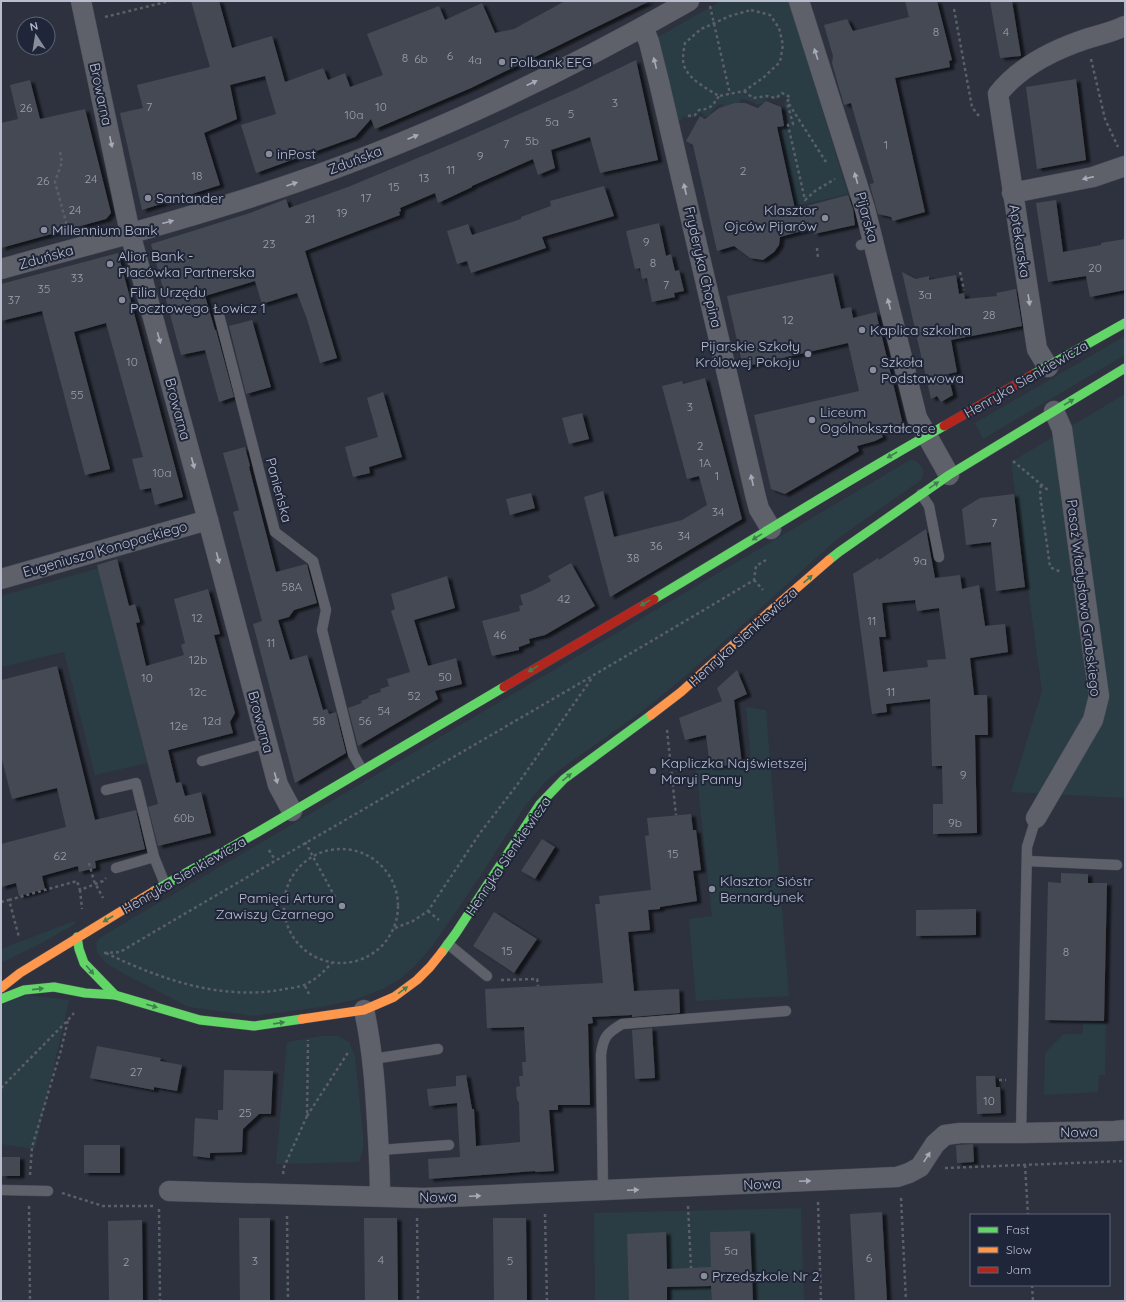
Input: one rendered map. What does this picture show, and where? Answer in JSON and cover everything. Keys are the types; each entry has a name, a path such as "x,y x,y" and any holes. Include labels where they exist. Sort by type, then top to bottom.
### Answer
{"street":[{"name":"Browarna","path":"81,1 130,232 278,786 292,811"},
{"name":"Zduńska","path":"1,270 224,206 379,152 463,116 514,92 643,27 689,1"},
{"name":"Pijarska","path":"799,1 855,173 867,243 917,418 926,435"},
{"path":"1000,104 1016,75 1029,65 1086,39 1116,31 1125,26"},
{"name":"Fryderyka Chopina","path":"643,27 649,42 661,89 756,498 759,509 771,528"},
{"name":"Aptekarska","path":"1000,104 1012,193 1037,349 1048,366"},
{"path":"1012,193 1093,177 1122,158"},
{"name":"Henryka Sienkiewicza","path":"1,988 20,973 77,937 166,884 362,770 926,435 1125,323"},
{"name":"Henryka Sienkiewicza","path":"1,999 24,990 54,987 85,993 115,995 200,1020 254,1026 364,1010 394,997 417,980 430,967 448,944 540,804 564,779 681,692 776,606 840,552 920,494 949,475 1125,368"},
{"name":"Pasaż Władysława Grabskiego","path":"1036,818 1093,720 1099,696 1062,429 1054,411"},
{"path":"926,435 949,475"},
{"name":"Eugeniusza Konopackiego","path":"1,579 208,520"},
{"path":"77,937 84,963 115,995"},
{"path":"364,1010 373,1059 380,1150 380,1196"},
{"name":"Nowa","path":"169,1191 283,1202 380,1196 424,1198 897,1177 920,1167 935,1144 945,1135 960,1133 1125,1130"}],"lane":[{"name":"Panieńska","path":"219,315 275,532 313,561 326,610 322,630 353,754 362,770"},
{"path":"920,494 929,506 939,558"},
{"path":"202,760 266,743"},
{"path":"106,790 136,783 154,857 166,884"},
{"path":"1021,1133 1027,860 1028,847 1036,818"},
{"path":"116,868 154,857"},
{"path":"1027,860 1117,865"},
{"path":"448,944 487,976"},
{"path":"603,1191 601,1055 602,1043 609,1032 622,1024 786,1011"},
{"path":"373,1059 438,1049"},
{"path":"380,1150 449,1145"},
{"path":"1,1190 48,1191"}],"path":[{"path":"86,21 170,1"},
{"path":"710,6 730,94"},
{"path":"954,9 972,107 978,115 1000,104"},
{"path":"687,116 694,115 699,110 707,109 719,96 744,91 763,78 780,62 783,45 779,28 770,15 752,10 730,16 701,28 685,43 682,60 688,74 719,96"},
{"path":"1086,39 1105,119 1122,158"},
{"path":"744,91 753,98 767,96 776,98 782,93 790,97 787,102 792,124 788,125 805,200 815,191 837,178 833,172"},
{"path":"787,102 829,166"},
{"path":"60,152 62,162 55,182 74,249"},
{"path":"817,248 818,258"},
{"path":"960,272 964,290"},
{"path":"1009,457 1062,502 1072,501"},
{"path":"1041,485 1040,494 1050,567 1058,571 1083,574"},
{"path":"332,963 319,976 305,986 270,992 224,992 190,986 149,973 106,953 120,952 305,842 593,676 754,580 756,566 768,558"},
{"path":"394,928 412,921 428,911 480,833 517,785 593,676"},
{"path":"665,726 668,731 676,815"},
{"path":"305,842 335,897"},
{"path":"332,849 354,850 373,858 388,872 397,891 399,910 394,928 386,942 375,953 351,963 332,963 314,958 296,942 285,923 283,904 287,885 296,869 313,857 332,849"},
{"path":"89,863 95,884 103,899"},
{"path":"1,902 77,881 80,890 82,912"},
{"path":"80,890 95,884"},
{"path":"9,900 19,937"},
{"path":"487,976 494,980 537,979 538,986"},
{"path":"1,1088 75,1011"},
{"path":"30,1301 28,1190 32,1147 61,1050 68,1020"},
{"path":"307,1116 308,1036"},
{"path":"288,1301 283,1202 284,1167 307,1116 353,1046"},
{"path":"1025,1165 1028,1214"},
{"path":"48,1191 68,1194 103,1206 159,1206 160,1301"},
{"path":"901,1193 906,1301"},
{"path":"818,1198 821,1301"},
{"path":"688,1204 691,1268"},
{"path":"545,1210 547,1301"},
{"path":"417,1215 418,1301"},
{"path":"1032,1286 1033,1301"}],"shaded area":[{"path":"721,1 789,1 848,194 796,206 781,129 774,131 771,119 784,116 785,122 788,122 784,102 787,98 782,95 776,99 768,97 763,102 764,103 755,105 756,103 744,99 740,100 740,104 724,108 722,104 718,105 710,113 711,115 703,117 704,115 700,112 693,118 684,116 681,120 673,122 656,38"},
{"path":"1125,336 1125,355 983,439 975,423"},
{"path":"1125,394 1125,798 1011,792 1042,691 1011,462"},
{"path":"910,460 918,462 922,468 923,474 920,481 837,539 688,674 640,713 546,781 525,806 481,875 433,945 415,966 400,979 383,989 354,1000 321,1007 254,1016 189,1007 124,974 105,962 97,952 96,944 99,938"},
{"path":"99,568 147,763 95,775 64,652 1,667 1,596"},
{"path":"746,707 766,710 789,996 696,1001 689,919 712,916 696,769 751,762"},
{"path":"74,921 75,924 42,943 1,963 1,949"},
{"path":"27,995 69,1000 35,1149 1,1144 1,1005"},
{"path":"1083,1023 1106,1024 1105,1075 1099,1075 1098,1092 1044,1095 1045,1053 1064,1034 1083,1034"},
{"path":"321,1036 338,1036 349,1042 355,1056 363,1135 363,1149 359,1162 276,1164 287,1042"},
{"path":"801,1208 804,1301 595,1301 594,1213"}],"building":[{"path":"191,1 219,1 232,48 272,36 285,82 323,68 328,80 345,73 350,87 383,75 367,34 439,6 445,20 482,3 495,33 514,29 565,1 650,1 471,88 375,129 371,119 355,137 256,173 241,125 276,114 265,76 230,85 237,119 204,133 220,185 142,210 120,113 143,108 137,85 210,67"},
{"path":"905,1 937,1 952,60 949,61 950,67 895,78 925,212 893,221 891,217 878,214 870,184 874,183 851,103 844,105 832,63 833,56 824,25 847,19 853,31 909,17"},
{"path":"990,1 1012,1 1021,56 1000,58"},
{"path":"636,60 658,160 600,173 590,137 551,150 555,168 538,175 533,159 438,203 435,193 400,208 400,215 305,251 337,358 320,363 307,319 297,293 262,304 255,281 205,296 234,397 219,402 205,350 181,355 151,244 250,213 286,199 289,208 348,187 456,142 574,90"},
{"path":"1076,79 1086,160 1037,169 1026,87"},
{"path":"30,80 40,119 85,109 111,213 106,219 1,248 1,123 18,119 10,85"},
{"path":"766,101 781,107 784,126 777,127 795,209 848,195 853,209 855,225 814,234 813,228 780,237 779,245 774,252 763,260 750,258 734,246 717,251 693,145 686,141 700,116 705,119 719,108 735,103 745,103 758,108"},
{"path":"604,186 614,216 542,237 546,248 471,273 467,261 457,264 447,231 468,224 472,235 521,219 521,217 551,206 550,201"},
{"path":"1056,200 1063,252 1125,239 1125,290 1090,297 1086,276 1048,282 1036,203"},
{"path":"659,223 666,256 671,254 675,271 679,270 684,291 674,293 675,297 652,302 647,278 642,279 640,268 635,269 626,231"},
{"path":"118,253 183,497 155,505 151,488 140,490 132,459 143,457 106,323 74,332 110,469 85,475 42,311 1,321 1,284"},
{"path":"902,272 916,279 929,276 929,280 956,275 959,294 964,293 965,299 997,296 996,293 1016,289 1022,326 951,340 957,372 948,374 953,395 941,402 937,396 931,399"},
{"path":"833,273 841,309 851,307 853,318 876,312 903,425 880,431 883,437 857,446 859,451 785,494 771,489 754,415 859,391 848,343 743,367 727,296"},
{"path":"252,320 271,387 246,394 229,326"},
{"path":"705,378 742,519 610,597 584,497 603,491 614,537 682,520 707,505 699,476 687,479 662,386 682,381 683,384"},
{"path":"383,392 402,457 369,467 370,473 353,477 345,447 378,437 367,398"},
{"path":"582,413 589,439 569,444 562,418"},
{"path":"245,447 276,572 306,564 317,603 294,610 289,617 278,620 290,660 307,655 323,710 327,709 329,714 336,712 346,753 295,783 253,624 262,621 233,512 239,510 223,453"},
{"path":"531,493 535,508 510,515 506,499"},
{"path":"1014,494 1025,587 996,591 991,542 966,545 962,509 980,498"},
{"path":"926,529 935,578 960,575 962,589 979,585 985,626 1005,624 1008,652 970,658 974,695 987,695 988,735 975,735 977,833 933,834 933,804 943,804 942,766 932,766 930,699 886,704 887,712 872,714 853,574 878,558 879,560","holes":["915,600 917,611 939,608 946,659 927,660 928,667 883,672 879,637 886,637 882,603"]},
{"path":"117,559 129,606 135,604 140,622 136,623 146,666 184,655 181,645 185,643 174,599 208,589 220,634 214,635 235,713 230,722 233,733 168,750 176,783 181,782 185,796 201,792 211,833 158,846 148,807 158,804 97,565"},
{"path":"571,563 595,606 545,635 529,639 530,643 519,647 519,650 492,656 482,621 520,611 519,606 523,605 520,595 532,591 551,581 548,576"},
{"path":"447,576 455,608 414,620 428,666 456,658 462,684 435,691 438,699 358,746 348,708 362,703 361,701 369,698 368,696 381,692 380,689 389,686 387,679 410,672 391,611 395,609 391,594"},
{"path":"57,666 95,820 136,810 145,849 95,861 96,868 79,872 78,866 42,876 45,889 19,896 16,883 1,887 1,844 66,827 57,788 12,799 1,756 1,680"},
{"path":"737,670 747,694 734,700 742,764 710,767 706,735 685,740 679,718 722,701 717,688"},
{"path":"691,814 693,830 696,830 701,870 693,871 697,901 648,910 650,930 628,932 634,991 679,989 680,1013 632,1017 632,1015 592,1017 593,1023 588,1024 590,1105 558,1105 558,1110 549,1110 554,1171 535,1171 429,1179 428,1159 460,1157 457,1103 429,1106 427,1089 456,1086 456,1076 466,1075 472,1109 474,1109 476,1146 520,1142 519,1102 517,1100 516,1087 520,1086 519,1076 523,1076 522,1062 526,1062 524,1027 487,1028 485,989 603,983 595,904 600,904 599,896 651,890 645,836 649,835 647,818"},
{"path":"542,839 555,847 535,879 521,871"},
{"path":"1061,873 1088,874 1088,883 1107,883 1104,1021 1045,1020 1048,882 1061,883"},
{"path":"976,909 976,935 916,936 916,910"},
{"path":"494,912 537,939 514,973 473,946"},
{"path":"652,1028 655,1078 635,1079 632,1030"},
{"path":"97,1046 161,1058 160,1061 182,1065 177,1091 154,1087 154,1090 90,1078"},
{"path":"224,1070 273,1071 271,1114 259,1114 243,1129 242,1152 210,1153 210,1158 193,1156 195,1118 218,1120 218,1110 223,1110"},
{"path":"976,1076 995,1076 996,1087 1000,1087 1001,1113 977,1114"},
{"path":"973,1144 974,1162 957,1163 956,1145"},
{"path":"84,1145 120,1145 120,1173 84,1173"},
{"path":"2,1157 20,1157 20,1176 2,1176"},
{"path":"882,1212 887,1301 855,1301 850,1214"},
{"path":"239,1218 270,1218 270,1301 240,1301"},
{"path":"364,1218 397,1218 398,1301 365,1301"},
{"path":"493,1218 526,1218 527,1301 494,1301"},
{"path":"142,1220 143,1301 109,1301 108,1221"},
{"path":"750,1231 753,1301 712,1301 711,1286 667,1287 667,1301 629,1301 627,1234 666,1232 667,1269 711,1267 710,1232"}],"traffic: fast":[{"path":"1034,374 1125,323"},
{"path":"829,560 949,475 1125,368"},
{"path":"654,599 944,426"},
{"path":"154,891 258,832 504,687"},
{"path":"442,952 540,804 564,779 651,715"},
{"path":"77,937 84,963 115,995"},
{"path":"1,999 24,990 54,987 85,993 115,995 200,1020 254,1026 302,1019"}],"traffic: slow":[{"path":"651,715 681,692 829,560"},
{"path":"1,988 20,973 154,891"},
{"path":"302,1019 364,1010 394,997 417,980 442,952"}],"traffic: jam":[{"path":"944,426 1034,374"},
{"path":"504,687 654,599"}],"place":[{"name":"Polbank EFG","path":"502,62"},
{"name":"inPost","path":"269,154"},
{"name":"Santander","path":"148,198"},
{"name":"Klasztor Ojców Pijarów","path":"825,218"},
{"name":"Millennium Bank","path":"44,230"},
{"name":"Alior Bank - Placówka Partnerska","path":"110,264"},
{"name":"Filia Urzędu Pocztowego Łowicz 1","path":"122,300"},
{"name":"Kaplica szkolna","path":"862,330"},
{"name":"Pijarskie Szkoły Królowej Pokoju","path":"808,354"},
{"name":"Szkoła Podstawowa","path":"873,370"},
{"name":"Liceum Ogólnokształcące","path":"812,420"},
{"name":"Kapliczka Najświetszej Maryi Panny","path":"653,771"},
{"name":"Klasztor Sióstr Bernardynek","path":"712,889"},
{"name":"Pamięci Artura Zawiszy Czarnego","path":"342,906"},
{"name":"Przedszkole Nr 2","path":"704,1276"}]}
